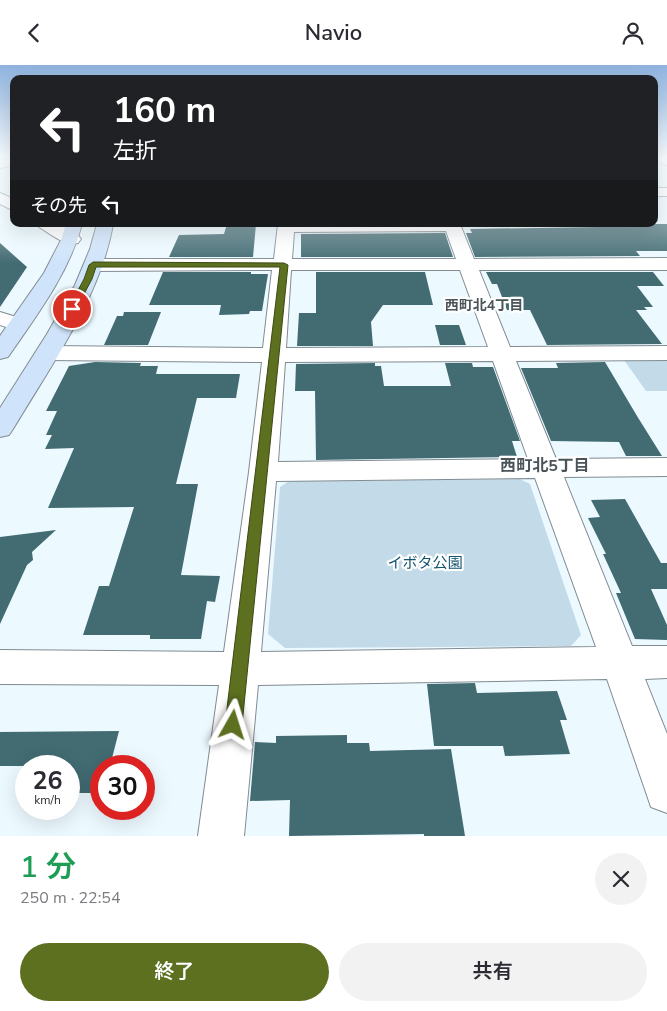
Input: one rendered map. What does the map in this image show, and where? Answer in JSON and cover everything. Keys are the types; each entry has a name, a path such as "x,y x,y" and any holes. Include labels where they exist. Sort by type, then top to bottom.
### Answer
{"street":[{"path":"0,351 9,322 48,280 73,231 57,227"},
{"path":"0,429 47,353 88,279 103,237 105,227"},
{"path":"221,836 262,473 284,265 286,227"},
{"path":"453,227 620,662 667,791"},
{"path":"93,265 667,264"},
{"path":"47,353 274,355 667,353"},
{"path":"262,473 544,467 667,467"},
{"path":"0,667 239,669 620,662 667,663"}],"green space":[{"path":"624,360 667,360 667,391 646,391"},
{"name":"イボタ公園","path":"520,479 530,484 581,635 571,646 285,648 268,634 280,487 289,481"}],"building":[{"path":"658,224 667,224 667,251 636,251 640,256 475,257 466,233 472,233 470,229 658,227"},
{"path":"226,227 256,227 253,257 169,257 179,235 224,234"},
{"path":"445,233 453,257 301,257 301,234"},
{"path":"0,243 27,267 0,307"},
{"path":"163,272 251,272 251,274 268,274 262,311 250,311 249,314 219,315 221,305 149,305"},
{"path":"316,272 425,272 433,305 383,305 371,322 373,346 297,346 299,313 316,313"},
{"path":"486,272 653,272 664,286 637,286 653,307 644,307 647,310 636,310 662,344 547,345 530,310 507,310 497,284 492,284"},
{"path":"124,312 161,312 148,345 104,345 117,316 123,316"},
{"path":"435,325 459,325 466,345 440,345"},
{"path":"95,362 141,363 140,366 158,366 156,374 240,374 236,398 197,398 176,484 198,484 181,575 220,576 215,602 207,601 201,639 150,639 150,635 83,635 99,586 109,586 134,507 48,508 74,448 45,449 52,435 46,435 57,411 46,411 69,366"},
{"path":"605,362 662,456 626,456 619,442 551,441 521,368 558,368 556,363"},
{"path":"375,363 375,366 381,366 384,386 451,386 445,363 472,363 473,367 493,367 520,441 512,441 517,457 316,460 315,391 295,391 296,364"},
{"path":"625,499 661,563 667,563 667,589 651,589 667,625 667,640 635,639 616,593 621,593 603,554 606,554 588,518 600,517 591,500"},
{"path":"56,530 32,552 33,560 27,565 0,624 0,537"},
{"path":"475,683 477,693 557,691 567,720 560,720 570,754 505,756 503,746 434,746 427,684"},
{"path":"119,731 113,755 90,755 90,793 80,793 80,755 15,755 15,766 0,766 0,732"},
{"path":"347,735 347,743 369,743 370,751 451,749 465,836 424,836 424,834 289,836 290,800 250,801 255,742 276,743 276,736"}],"district":[{"name":"西町北4丁目","path":"484,305"},
{"name":"西町北5丁目","path":"545,465"}],"route":[{"path":"72,309 88,279 93,265 284,265 233,725"}]}
